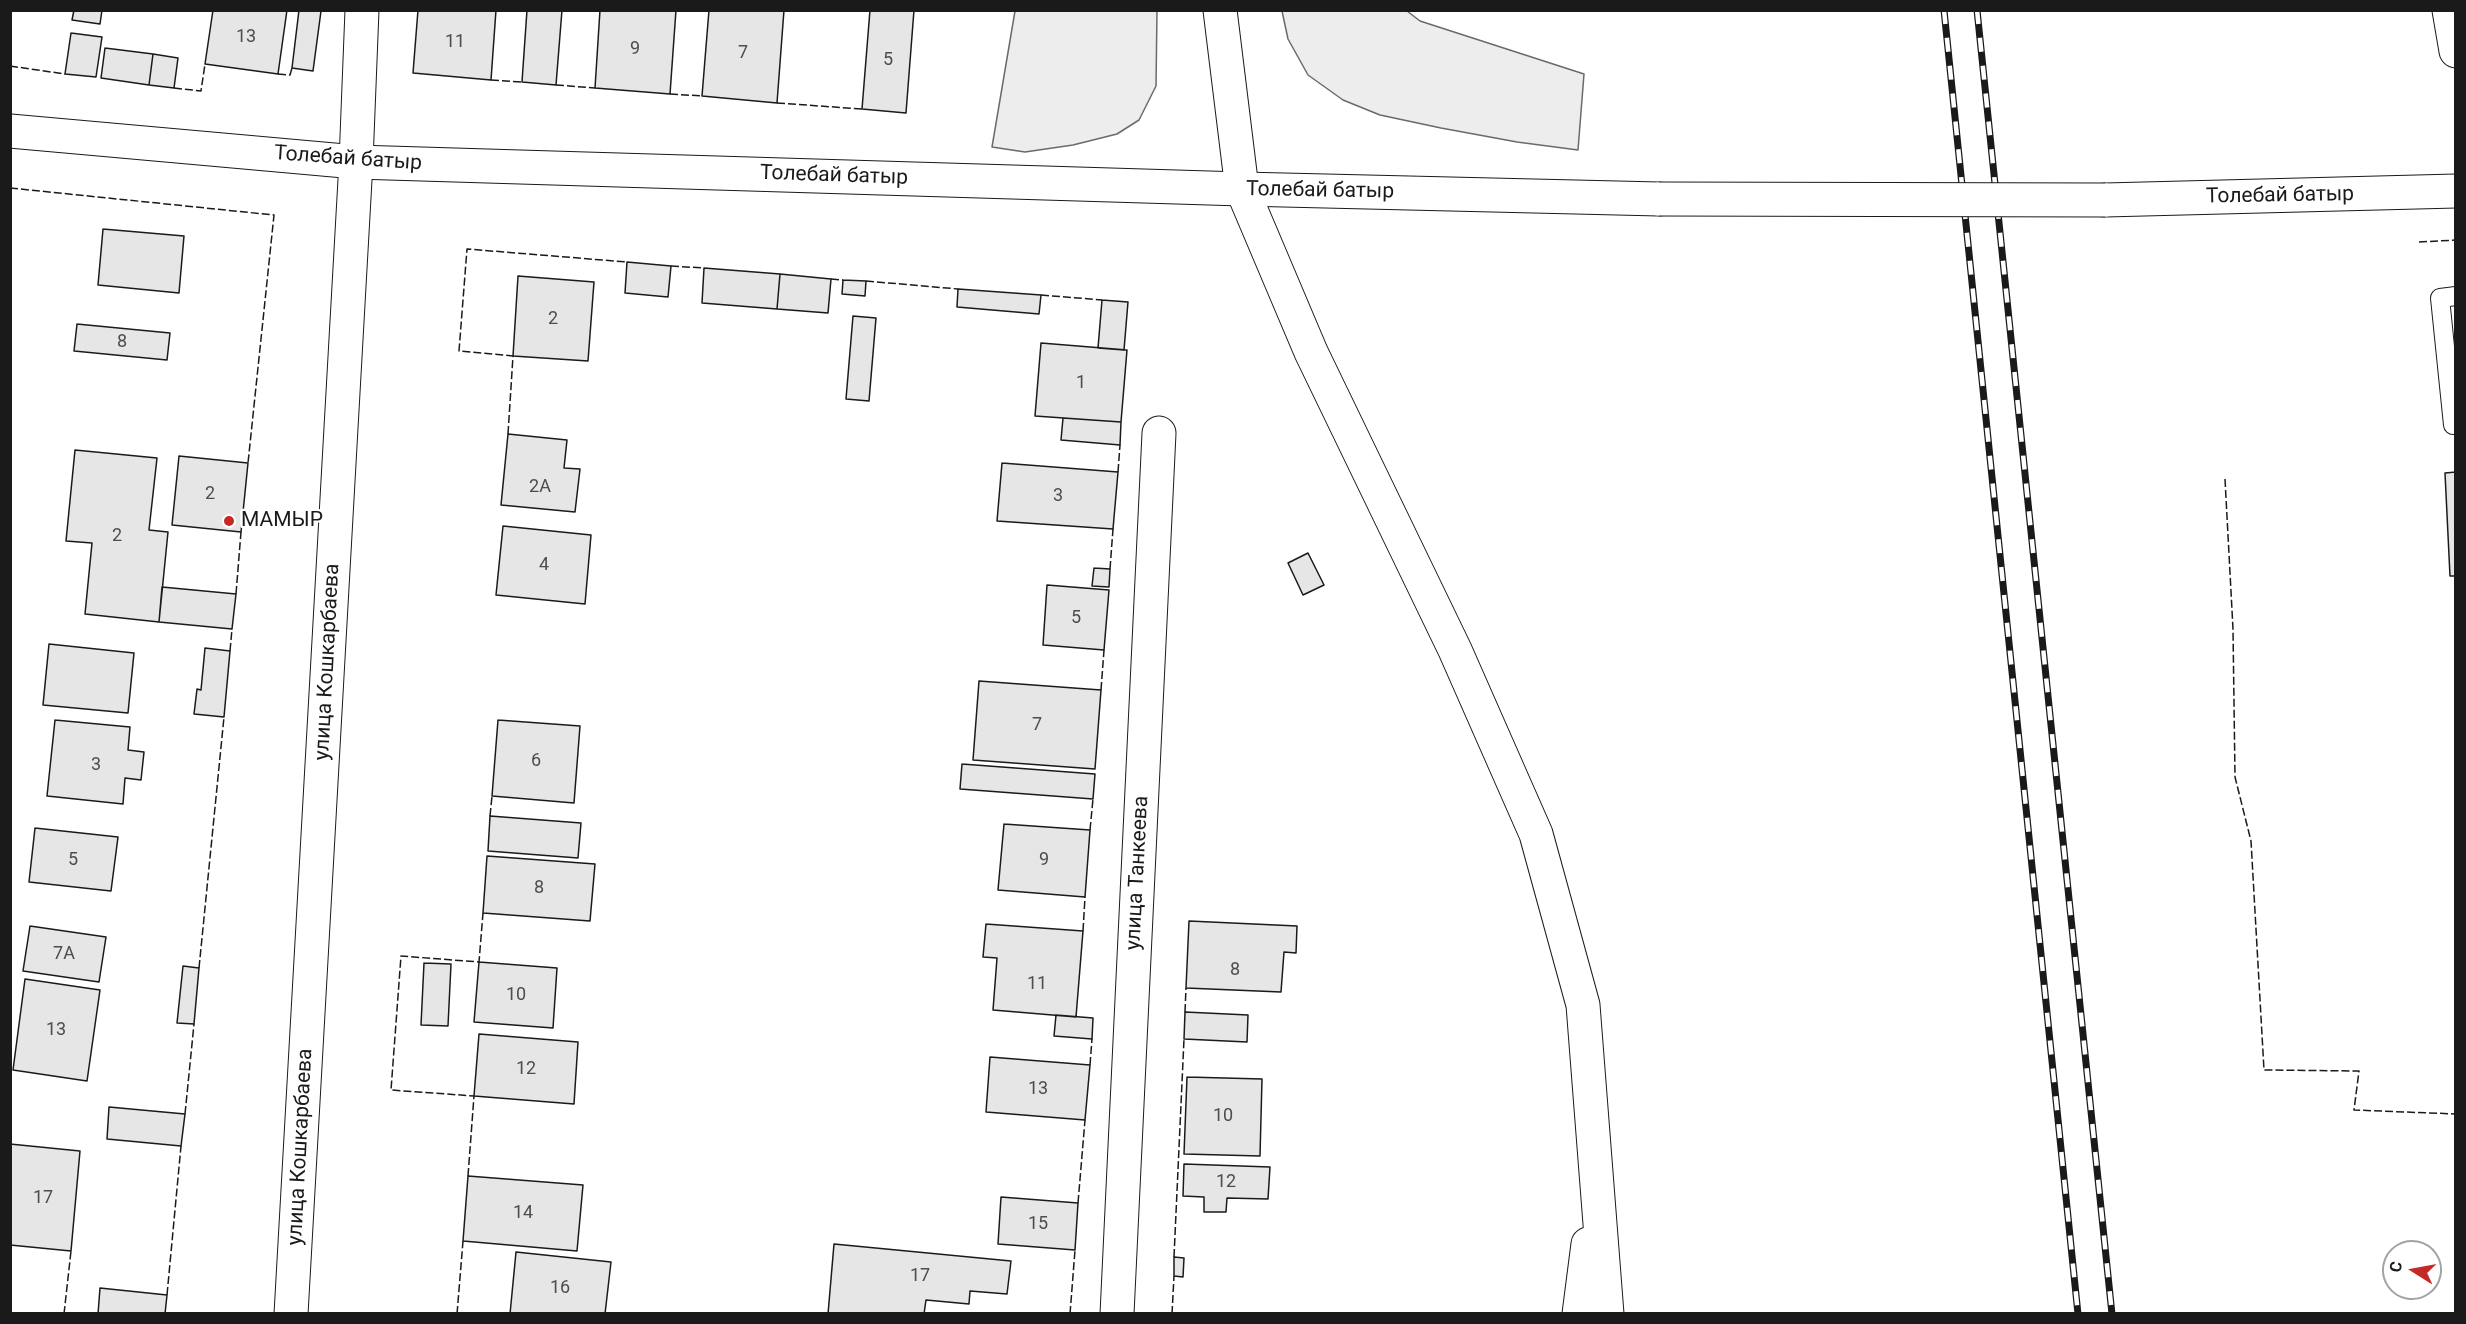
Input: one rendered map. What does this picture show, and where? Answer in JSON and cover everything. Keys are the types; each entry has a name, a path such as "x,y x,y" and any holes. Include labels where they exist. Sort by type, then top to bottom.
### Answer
{"street":[{"name":"улица Кошкарбаева","path":"291,1314 356,162 362,10"},
{"path":"1220,10 1242,189 1311,352 1455,650 1536,834 1583,1005 1607,1314"},
{"path":"2449,10 2456,51"},
{"name":"Толебай батыр","path":"10,131 356,162 1242,189 1659,199 2105,200 2456,191"},
{"name":"улица Танкеева","path":"1117,1314 1159,433"},
{"path":"1579,1314 1597,1171"}],"lane":[{"path":"2456,296 2440,298 2452,425 2456,424"}],"shaded area":[{"path":"1015,11 1157,11 1156,86 1139,120 1117,134 1073,145 1025,152 992,147"},
{"path":"1282,11 1407,11 1420,21 1584,74 1578,150 1441,128 1380,115 1343,100 1308,75 1288,39"}],"building":[{"path":"74,10 102,10 100,24 72,20"},
{"path":"213,10 287,10 278,74 205,64"},
{"path":"299,10 321,11 313,71 292,68"},
{"path":"418,10 496,10 491,80 413,73"},
{"path":"527,10 562,10 556,85 522,82"},
{"path":"600,10 676,10 670,94 595,88"},
{"path":"709,10 784,10 777,103 702,96"},
{"path":"870,10 914,10 906,113 862,109"},
{"path":"71,33 102,37 96,77 65,74"},
{"path":"105,48 153,54 149,85 101,78"},
{"path":"153,54 178,58 174,88 149,85"},
{"path":"103,229 184,236 179,293 98,285"},
{"path":"627,262 671,266 668,297 625,293"},
{"path":"704,268 780,274 777,309 702,303"},
{"path":"780,274 831,279 828,313 777,309"},
{"path":"518,276 594,282 588,361 513,356"},
{"path":"843,280 866,281 865,296 842,294"},
{"path":"958,289 1041,295 1039,314 957,307"},
{"path":"1102,300 1128,302 1124,350 1098,348"},
{"path":"853,316 876,318 869,401 846,399"},
{"path":"77,324 170,333 167,360 74,351"},
{"path":"1041,343 1127,350 1121,422 1035,416"},
{"path":"1063,418 1121,422 1120,445 1061,440"},
{"path":"508,434 567,440 564,468 580,469 575,512 501,505"},
{"path":"75,450 157,458 149,530 168,532 159,622 85,614 92,543 66,541"},
{"path":"179,456 248,463 241,532 172,525"},
{"path":"1002,463 1118,472 1113,529 997,521"},
{"path":"2456,472 2456,576 2450,576 2445,473"},
{"path":"503,526 591,535 585,604 496,595"},
{"path":"1308,553 1324,585 1303,595 1288,563"},
{"path":"1094,568 1110,569 1109,587 1092,586"},
{"path":"1047,585 1109,590 1104,650 1043,645"},
{"path":"162,587 236,594 232,629 159,622"},
{"path":"49,644 134,653 128,713 43,705"},
{"path":"205,648 230,651 224,717 194,714 197,689 201,690"},
{"path":"979,681 1101,690 1095,769 973,760"},
{"path":"55,720 130,727 128,750 144,752 141,780 125,778 123,804 47,796"},
{"path":"498,720 580,726 574,803 492,796"},
{"path":"962,764 1095,774 1093,799 960,789"},
{"path":"490,816 581,823 578,858 488,851"},
{"path":"1004,824 1090,830 1085,897 998,890"},
{"path":"35,828 118,837 111,891 29,882"},
{"path":"487,856 595,864 590,921 483,913"},
{"path":"1189,921 1297,926 1296,953 1284,952 1281,992 1186,988"},
{"path":"986,924 1083,931 1076,1017 993,1010 997,958 983,957"},
{"path":"30,926 106,937 99,982 23,971"},
{"path":"479,962 557,968 553,1028 474,1022"},
{"path":"424,963 451,964 448,1026 421,1025"},
{"path":"183,966 199,968 194,1024 177,1023"},
{"path":"25,979 100,990 87,1081 13,1070"},
{"path":"1185,1012 1248,1015 1247,1042 1184,1039"},
{"path":"1056,1015 1093,1018 1092,1039 1054,1036"},
{"path":"479,1034 578,1042 574,1104 474,1096"},
{"path":"990,1057 1090,1065 1085,1120 986,1112"},
{"path":"1187,1077 1262,1079 1260,1156 1184,1154"},
{"path":"109,1107 185,1114 181,1146 107,1139"},
{"path":"10,1144 80,1151 71,1251 10,1245"},
{"path":"1184,1164 1270,1167 1268,1199 1227,1198 1226,1212 1204,1212 1204,1197 1183,1196"},
{"path":"468,1176 583,1185 577,1251 463,1241"},
{"path":"1001,1197 1078,1203 1075,1250 998,1244"},
{"path":"834,1244 1011,1261 1007,1294 970,1291 969,1304 926,1300 924,1314 828,1314"},
{"path":"516,1252 611,1262 605,1314 510,1314"},
{"path":"1174,1257 1184,1258 1183,1277 1174,1276"},
{"path":"100,1288 167,1295 165,1314 98,1314"}],"railway":[{"path":"1944,10 2078,1314"},
{"path":"1977,10 2112,1314"}],"fence":[{"path":"174,88 201,91 205,64"},
{"path":"10,66 65,74"},
{"path":"278,74 290,75 292,68"},
{"path":"491,80 522,82"},
{"path":"556,85 595,88"},
{"path":"670,94 702,96"},
{"path":"777,103 862,109"},
{"path":"10,188 274,215 248,463"},
{"path":"2419,242 2456,240"},
{"path":"508,434 513,356 459,351 467,249 627,262"},
{"path":"671,266 704,268"},
{"path":"831,279 843,280"},
{"path":"866,281 958,289"},
{"path":"1041,295 1102,300"},
{"path":"1118,472 1120,445"},
{"path":"2225,479 2233,629 2235,777 2251,841 2264,1070 2359,1071 2354,1110 2456,1114"},
{"path":"1110,569 1113,529"},
{"path":"236,594 241,532"},
{"path":"230,651 232,629"},
{"path":"1101,690 1104,650"},
{"path":"199,968 224,717"},
{"path":"490,816 492,796"},
{"path":"1090,830 1093,799"},
{"path":"1083,931 1085,897"},
{"path":"468,1176 474,1096 391,1090 401,956 479,962 483,913"},
{"path":"1185,1012 1186,988"},
{"path":"185,1114 194,1024"},
{"path":"1090,1065 1092,1039"},
{"path":"1174,1257 1184,1039"},
{"path":"1078,1203 1085,1120"},
{"path":"167,1295 181,1146"},
{"path":"457,1314 463,1241"},
{"path":"1070,1314 1075,1250"},
{"path":"64,1314 71,1251"},
{"path":"1172,1314 1174,1276"}],"place":[{"name":"МАМЫР","path":"229,521"}]}
